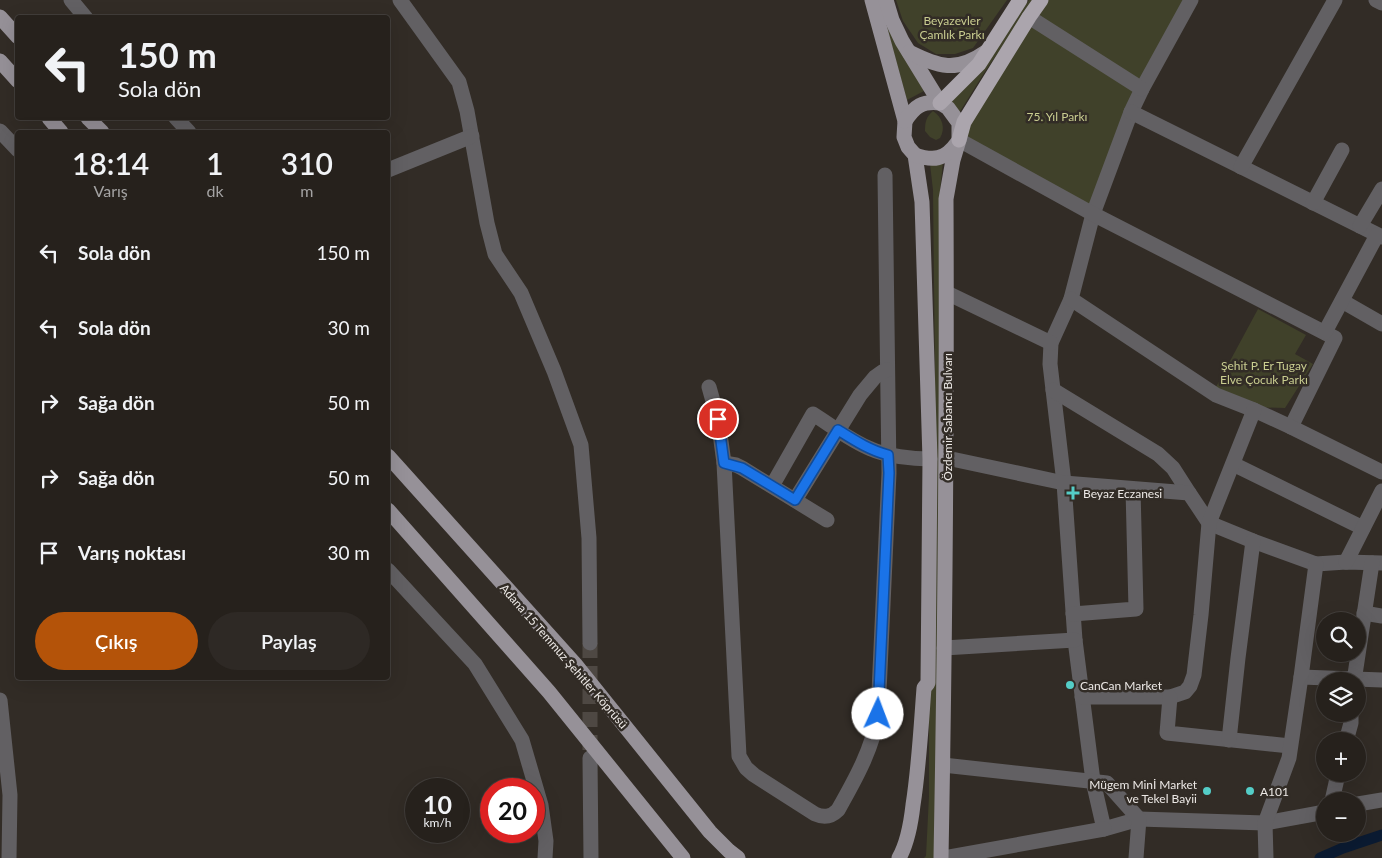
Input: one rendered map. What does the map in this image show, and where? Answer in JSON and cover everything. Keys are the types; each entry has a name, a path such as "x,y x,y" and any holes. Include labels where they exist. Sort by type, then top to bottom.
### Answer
{"highway":[{"path":"940,103 979,64 1020,0"},
{"path":"959,140 964,122 1041,0"}],"main road":[{"name":"Özdemir Sabancı Bulvarı","path":"872,0 905,121 904,137 908,147 915,155 922,202 930,459 928,683 924,688 917,782 909,834 899,858"},
{"name":"Özdemir Sabancı Bulvarı","path":"886,0 892,20 908,52 940,103 948,108 959,123 959,140 953,160 946,199 947,458 942,765 943,858"},
{"path":"0,17 15,34"},
{"path":"908,52 933,64 958,66 976,59 986,52"},
{"path":"0,61 15,78"},
{"path":"905,121 912,111 920,105 930,102 940,103"},
{"path":"51,120 60,130"},
{"path":"90,120 100,130"},
{"path":"915,155 935,159 944,156 952,151 959,140"},
{"name":"Adana 15 Temmuz Şehitler Köprüsü","path":"390,458 565,653 710,832 738,858"},
{"path":"390,512 549,692 682,858"}],"street":[{"path":"71,0 84,15"},
{"path":"400,0 459,82 472,136 486,223 495,254 521,293 554,371 581,445 589,538 590,643"},
{"path":"1104,829 1093,780 1075,640 1064,483 1050,364 1051,343 1071,299 1093,214 1130,112 1191,0"},
{"path":"1241,167 1334,0"},
{"path":"1376,0 1382,2"},
{"path":"1029,17 1142,89"},
{"path":"1130,112 1380,236 1325,332"},
{"path":"178,120 187,130"},
{"path":"0,131 15,147"},
{"path":"390,169 472,136"},
{"path":"959,140 1093,214 1335,338 1292,427"},
{"path":"1313,203 1342,150"},
{"path":"709,387 718,419 724,463 739,756 746,768 754,775 815,814 831,816 838,810 869,749 878,714 889,473 885,175"},
{"path":"1360,226 1382,189"},
{"path":"947,294 1051,343"},
{"path":"1071,299 1216,395 1292,427 1382,472"},
{"path":"1342,300 1382,324"},
{"path":"795,500 860,395 870,382 887,370"},
{"path":"1053,390 1158,454 1173,468 1209,523 1316,564 1346,562 1377,563 1364,612"},
{"path":"1082,697 1170,697 1185,692 1190,686 1194,676 1209,523 1254,410"},
{"path":"772,486 813,414 872,450 888,455 930,459"},
{"path":"947,458 1064,483 1189,493"},
{"path":"724,463 742,468 827,520"},
{"path":"1232,464 1363,528"},
{"path":"1073,614 1136,609 1133,489"},
{"path":"1346,562 1382,491"},
{"path":"1229,740 1253,541"},
{"path":"1266,858 1265,823 1289,758 1316,564"},
{"path":"390,572 475,664 522,740 541,805 546,841 545,858"},
{"path":"1366,613 1382,616"},
{"path":"944,648 1075,640"},
{"path":"1301,677 1316,678"},
{"path":"1366,680 1382,680"},
{"path":"1170,697 1167,733 1290,746"},
{"path":"0,700 9,858"},
{"path":"590,758 591,858"},
{"path":"942,765 1107,783 1139,819 1136,858"},
{"path":"1366,802 1381,798"},
{"path":"943,858 1104,829 1139,819 1265,823 1316,814"},
{"path":"0,853 9,858"}],"green space":[{"name":"Beyazevler Çamlık Parkı","path":"896,0 1007,0 973,48 955,54 936,54 918,43 903,21"},
{"path":"1029,0 1035,0 986,70 959,113 949,99 983,67"},
{"name":"75. Yıl Parkı","path":"1041,0 1191,0 1142,89 1093,214 959,140"},
{"path":"881,7 924,91 907,100"},
{"path":"933,111 941,120 943,127 940,138 936,140 925,131 926,120"},
{"path":"943,162 940,190 940,494 935,858 924,858 926,856 929,796 929,687 935,376 933,190 930,164"},
{"name":"Şehit P. Er Tugay Elve Çocuk Parkı","path":"1258,309 1306,335 1295,354 1313,364 1285,408 1249,407 1216,387"}],"waterway":[{"path":"1320,858 1382,835"}],"tunnel":[{"path":"590,643 590,752"}],"place":[{"name":"Beyaz Eczanesi","path":"1073,493"},
{"name":"CanCan Market","path":"1070,685"},
{"name":"Mügem Minİ Market ve Tekel Bayii","path":"1207,791"},
{"name":"A101","path":"1250,791"}],"route":[{"path":"718,419 724,463 742,468 795,500 838,430 863,446 888,455 889,473 878,714"}]}
